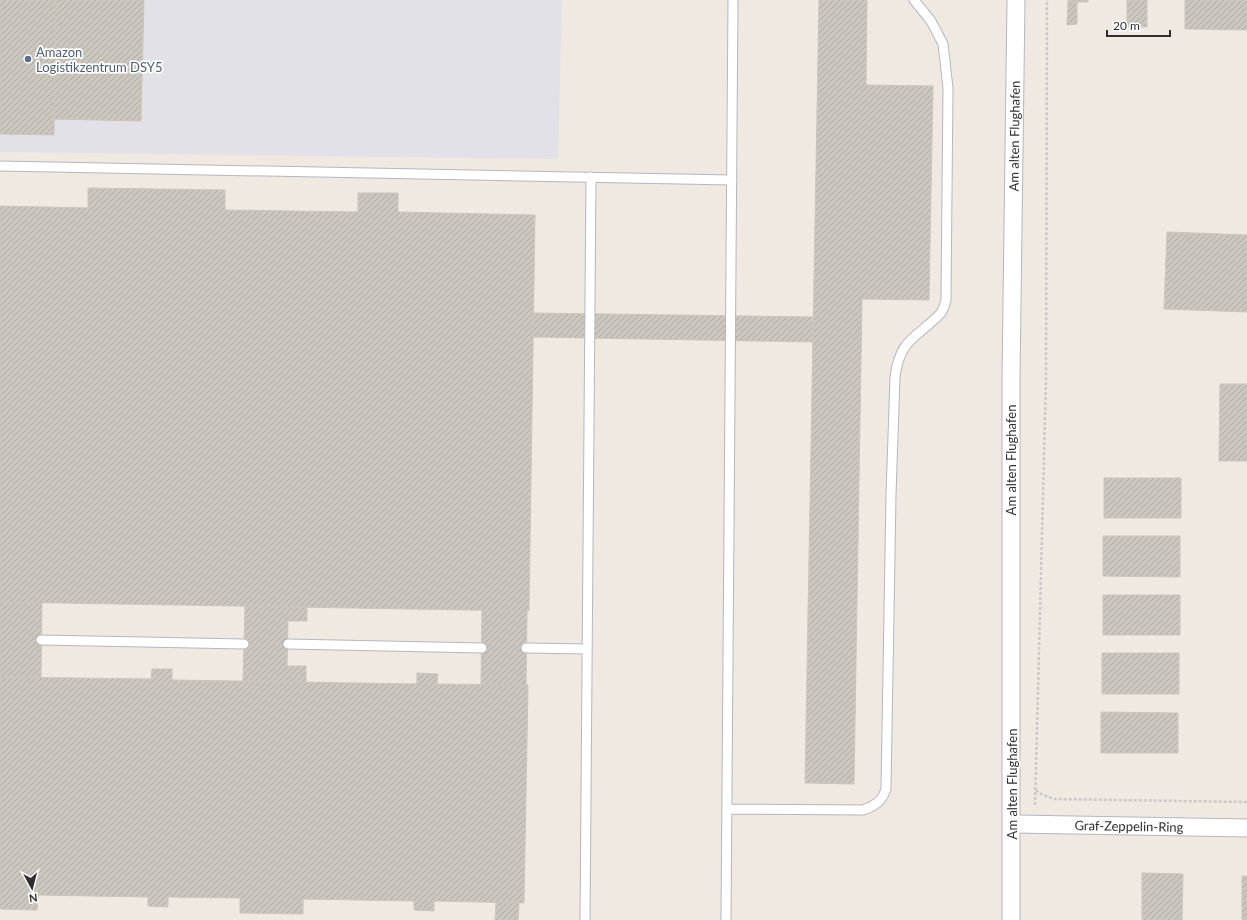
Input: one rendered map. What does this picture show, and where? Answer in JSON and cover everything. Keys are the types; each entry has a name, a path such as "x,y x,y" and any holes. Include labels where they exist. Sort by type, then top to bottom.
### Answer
{"street":[{"name":"Am alten Flughafen","path":"1011,920 1011,379 1016,0"},
{"name":"Graf-Zeppelin-Ring","path":"1012,824 1247,828"}],"lane":[{"path":"726,920 733,0"},
{"path":"727,809 863,810 876,805 881,801 886,789 891,495 895,377 898,358 903,349 909,341 941,313 946,300 948,88 943,44 931,21 914,0"},
{"path":"0,166 732,180"},
{"path":"584,920 591,177"},
{"path":"41,640 244,644"},
{"path":"288,644 482,648"},
{"path":"526,648 587,649"}],"path":[{"path":"1034,825 1046,380 1047,0"},
{"path":"1036,790 1043,795 1054,799 1247,802"}],"shaded area":[{"path":"0,0 562,0 558,159 0,152"}],"building":[{"name":"Amazon Logistikzentrum DSY5","path":"0,0 56,0 54,135 0,134"},
{"path":"56,0 144,0 141,121 54,119"},
{"path":"819,0 867,0 866,85 933,86 929,300 862,299 854,784 805,783"},
{"path":"1068,0 1088,0 1088,2 1068,2"},
{"path":"1127,0 1147,0 1147,27 1127,26"},
{"path":"1185,0 1247,0 1247,30 1185,29"},
{"path":"1068,2 1077,2 1077,24 1067,25"},
{"path":"88,188 225,190 225,210 358,212 358,193 398,193 398,212 535,215 529,611 0,602 0,206 88,208"},
{"path":"1167,232 1247,235 1247,312 1164,309"},
{"path":"534,313 813,317 813,342 533,337"},
{"path":"1220,384 1247,384 1247,461 1219,461"},
{"path":"1104,478 1181,478 1181,518 1104,518"},
{"path":"1103,536 1180,536 1180,577 1103,576"},
{"path":"1103,595 1180,595 1180,635 1103,635"},
{"path":"0,602 42,603 41,677 0,677"},
{"path":"245,606 307,607 307,621 288,621 287,666 306,666 306,682 243,681"},
{"path":"482,610 527,611 526,686 481,685"},
{"path":"1102,653 1179,653 1179,694 1102,694"},
{"path":"152,669 172,669 172,680 417,684 417,673 438,674 437,684 528,685 524,903 434,901 434,911 414,910 414,901 303,899 303,914 240,913 240,898 168,897 168,907 148,906 148,897 38,895 37,910 0,909 0,677 151,679"},
{"path":"1101,712 1178,713 1178,753 1101,753"},
{"path":"1142,873 1183,874 1182,920 1142,920"},
{"path":"1242,876 1247,876 1247,920 1242,920"},
{"path":"496,902 519,903 518,920 495,920"}],"place":[{"name":"Amazon Logistikzentrum DSY5","path":"28,59"}]}
